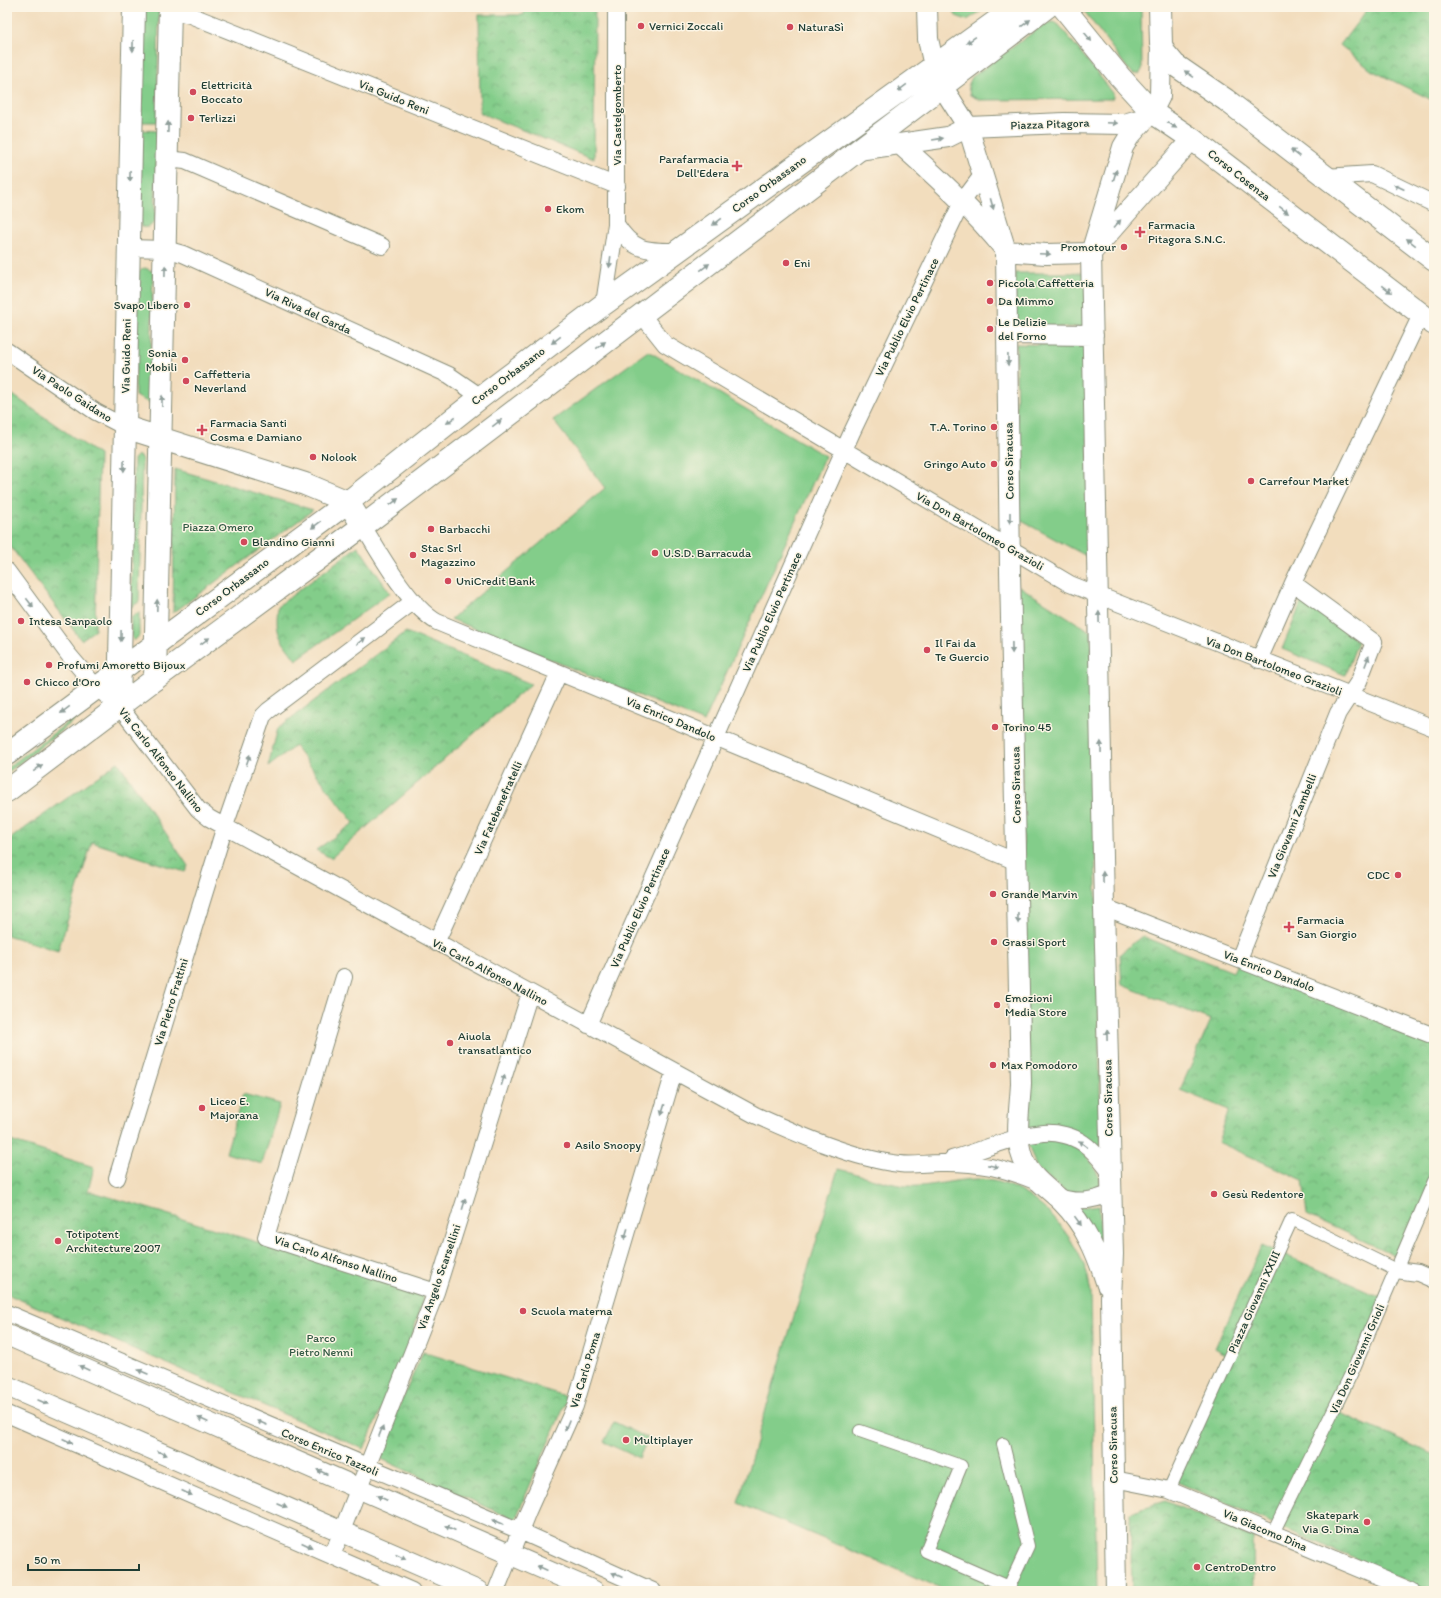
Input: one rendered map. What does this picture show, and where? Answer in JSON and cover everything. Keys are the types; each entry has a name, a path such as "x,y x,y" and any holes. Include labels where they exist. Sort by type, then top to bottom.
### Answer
{"main road":[{"name":"Via Guido Reni","path":"119,706 134,7"},
{"name":"Corso Orbassano","path":"7,754 120,669 348,502 481,397 604,304 1016,7"},
{"path":"7,791 155,679 363,526 1047,7"},
{"name":"Corso Cosenza","path":"1063,7 1149,115 1192,139 1428,320"},
{"path":"1160,7 1161,44 1164,52 1175,65 1226,100 1434,260"},
{"name":"Via Guido Reni","path":"155,679 170,9"},
{"name":"Via Paolo Gaidano","path":"125,427 161,440"},
{"path":"161,440 305,484 348,502 363,526"}],"street":[{"name":"Via Castelgomberto","path":"604,304 616,224 616,7"},
{"path":"858,150 948,137 968,127 942,86 934,66 928,39 927,7"},
{"name":"Via Guido Reni","path":"170,9 190,15 617,186"},
{"path":"1149,115 1160,96 1161,44"},
{"name":"Piazza Pitagora","path":"968,127 1064,123 1124,124 1149,115"},
{"name":"Corso Siracusa","path":"1116,1591 1111,1298 1113,1254 1104,907 1092,253 1123,147 1129,137 1149,115"},
{"name":"Corso Siracusa","path":"968,127 984,174 1006,251 1010,548 1018,862 1021,1083 1018,1139 1024,1160 1048,1190 1073,1214 1085,1231 1096,1252 1111,1298"},
{"path":"901,145 962,202 987,228 1006,251 1046,254 1092,253 1192,139"},
{"path":"167,159 185,161 382,246"},
{"path":"962,202 984,174"},
{"path":"1325,177 1372,174 1434,204"},
{"name":"Via Publio Elvio Pertinace","path":"588,1025 844,451 962,202"},
{"path":"616,224 627,240 634,245 656,251 677,251"},
{"name":"Via Riva del Garda","path":"129,248 165,249 183,254 449,375 481,397"},
{"name":"Via Don Bartolomeo Grazioli","path":"642,315 665,344 1070,584 1434,728"},
{"path":"1259,660 1293,584 1428,320"},
{"path":"1007,334 1093,335"},
{"name":"Via Paolo Gaidano","path":"7,351 96,412 125,427"},
{"name":"Via Enrico Dandolo","path":"363,526 414,601 428,617 437,622 1018,862"},
{"path":"7,571 68,654 96,687"},
{"name":"Via Don Bartolomeo Grazioli","path":"1293,584 1374,642 1359,680 1349,695"},
{"path":"225,826 263,716 414,601"},
{"name":"Via Fatebenefratelli","path":"436,943 559,673"},
{"name":"Via Carlo Alfonso Nallino","path":"96,687 119,706 198,809 209,818 755,1116 839,1148 899,1164 940,1163 985,1165 1002,1168 1069,1200 1082,1201 1101,1198 1111,1193"},
{"name":"Via Giovanni Zambelli","path":"1239,959 1338,712 1349,695"},
{"name":"Via Pietro Frattini","path":"117,1178 225,826"},
{"name":"Via Enrico Dandolo","path":"1104,907 1434,1036"},
{"name":"Via Carlo Alfonso Nallino","path":"344,977 266,1237 436,1292"},
{"name":"Via Angelo Scarsellini","path":"332,1556 436,1292 530,993"},
{"name":"Via Carlo Poma","path":"496,1591 520,1531 575,1406 674,1072"},
{"name":"Via Carlo Alfonso Nallino","path":"940,1163 1018,1139 1045,1133 1070,1136 1083,1143 1110,1172"},
{"name":"Via Don Giovanni Grioli","path":"1273,1533 1353,1372 1434,1181"},
{"name":"Piazza Giovanni XXIII","path":"1169,1490 1292,1219 1396,1270"},
{"path":"1396,1270 1418,1273 1434,1280"},
{"name":"Corso Enrico Tazzoli","path":"7,1313 367,1468 520,1531 653,1591"},
{"name":"Corso Enrico Tazzoli","path":"7,1334 594,1591"},
{"path":"7,1386 478,1591"},
{"path":"7,1414 412,1591"},
{"path":"860,1431 961,1466 926,1551 1008,1589 1028,1546 1003,1444"},
{"name":"Via Giacomo Dina","path":"1114,1479 1169,1490 1412,1591"}],"green space":[{"path":"144,7 159,7 157,122 141,122"},
{"path":"524,7 595,7 594,159 480,113 479,15 524,15"},
{"path":"952,7 988,7 967,20 956,16"},
{"path":"1081,7 1141,7 1142,70 1139,74 1132,74"},
{"path":"1369,7 1434,7 1434,101 1371,70 1340,45"},
{"path":"1053,22 1059,25 1113,93 1113,98 980,100 970,95 968,86 972,77 1043,25"},
{"path":"141,130 157,131 155,221 148,227 142,227 139,220"},
{"path":"145,268 152,271 153,274 150,403 135,396 138,273"},
{"path":"1015,273 1086,273 1086,327 1015,327"},
{"path":"1016,344 1086,346 1090,558 1018,519"},
{"name":"U.S.D. Barracuda","path":"648,351 825,456 704,722 451,619 605,488 553,420"},
{"path":"7,391 99,455 95,630 81,640 7,542"},
{"path":"138,455 142,459 139,602 131,607 134,459"},
{"name":"Piazza Omero","path":"175,469 313,510 173,613"},
{"path":"358,546 390,593 296,660 282,640 278,630 278,606"},
{"path":"1019,586 1091,632 1101,1144 1096,1147 1028,1132"},
{"path":"1302,601 1358,641 1345,675 1282,649"},
{"path":"139,612 139,636 134,641 131,636 131,618"},
{"path":"406,632 531,684 331,858 316,850 354,823 295,746 268,767 278,728"},
{"path":"75,717 76,719 7,773 7,768"},
{"path":"118,762 188,866 185,872 92,842 58,951 7,935 7,841"},
{"path":"1142,936 1233,972 1239,959 1434,1036 1434,1181 1401,1258 1307,1215 1303,1180 1218,1142 1229,1110 1180,1090 1211,1020 1122,985 1120,954"},
{"path":"243,1094 280,1104 262,1164 226,1153"},
{"name":"Parco Pietro Nenni","path":"7,1140 94,1167 88,1191 424,1294 411,1340 364,1449 7,1294"},
{"path":"1055,1140 1074,1147 1086,1156 1097,1172 1099,1179 1098,1191 1070,1195 1037,1169 1028,1144 1035,1141"},
{"path":"838,1169 888,1183 905,1186 923,1186 978,1179 996,1182 1014,1188 1030,1197 1058,1222 1079,1254 1088,1276 1091,1293 1097,1591 948,1591 738,1503"},
{"path":"1099,1205 1101,1247 1075,1208"},
{"path":"1262,1245 1384,1298 1340,1413 1434,1455 1434,1591 1429,1591 1170,1479 1225,1354 1215,1348"},
{"path":"423,1352 568,1397 515,1520 377,1457"},
{"name":"Multiplayer","path":"614,1422 648,1438 639,1458 604,1442"},
{"path":"1165,1501 1253,1538 1254,1591 1132,1591 1130,1512"}],"place":[{"name":"Vernici Zoccali","path":"641,26"},
{"name":"NaturaSì","path":"790,27"},
{"name":"Elettricità Boccato","path":"193,92"},
{"name":"Terlizzi","path":"191,118"},
{"name":"Parafarmacia Dell'Edera","path":"737,166"},
{"name":"Ekom","path":"548,209"},
{"name":"Farmacia Pitagora S.N.C.","path":"1140,232"},
{"name":"Promotour","path":"1124,247"},
{"name":"Eni","path":"786,263"},
{"name":"Piccola Caffetteria","path":"990,283"},
{"name":"Da Mimmo","path":"990,301"},
{"name":"Svapo Libero","path":"187,305"},
{"name":"Le Delizie del Forno","path":"990,329"},
{"name":"Sonia Mobili","path":"185,360"},
{"name":"Caffetteria Neverland","path":"186,381"},
{"name":"T.A. Torino","path":"994,427"},
{"name":"Farmacia Santi Cosma e Damiano","path":"202,430"},
{"name":"Nolook","path":"313,457"},
{"name":"Gringo Auto","path":"994,464"},
{"name":"Carrefour Market","path":"1251,481"},
{"name":"Barbacchi","path":"431,529"},
{"name":"Blandino Gianni","path":"244,542"},
{"name":"U.S.D. Barracuda","path":"655,553"},
{"name":"Stac Srl Magazzino","path":"413,555"},
{"name":"UniCredit Bank","path":"448,581"},
{"name":"Intesa Sanpaolo","path":"21,621"},
{"name":"Il Fai da Te Guercio","path":"927,650"},
{"name":"Profumi Amoretto Bijoux","path":"49,665"},
{"name":"Chicco d'Oro","path":"27,682"},
{"name":"Torino 45","path":"995,727"},
{"name":"CDC","path":"1398,875"},
{"name":"Grande Marvin","path":"993,894"},
{"name":"Farmacia San Giorgio","path":"1289,927"},
{"name":"Grassi Sport","path":"994,942"},
{"name":"Emozioni Media Store","path":"997,1005"},
{"name":"Aiuola transatlantico","path":"450,1043"},
{"name":"Max Pomodoro","path":"993,1065"},
{"name":"Liceo E. Majorana","path":"202,1108"},
{"name":"Asilo Snoopy","path":"567,1145"},
{"name":"Gesù Redentore","path":"1214,1194"},
{"name":"Totipotent Architecture 2007","path":"58,1241"},
{"name":"Scuola materna","path":"523,1311"},
{"name":"Multiplayer","path":"626,1440"},
{"name":"Skatepark Via G. Dina","path":"1367,1522"},
{"name":"CentroDentro","path":"1197,1567"}]}
